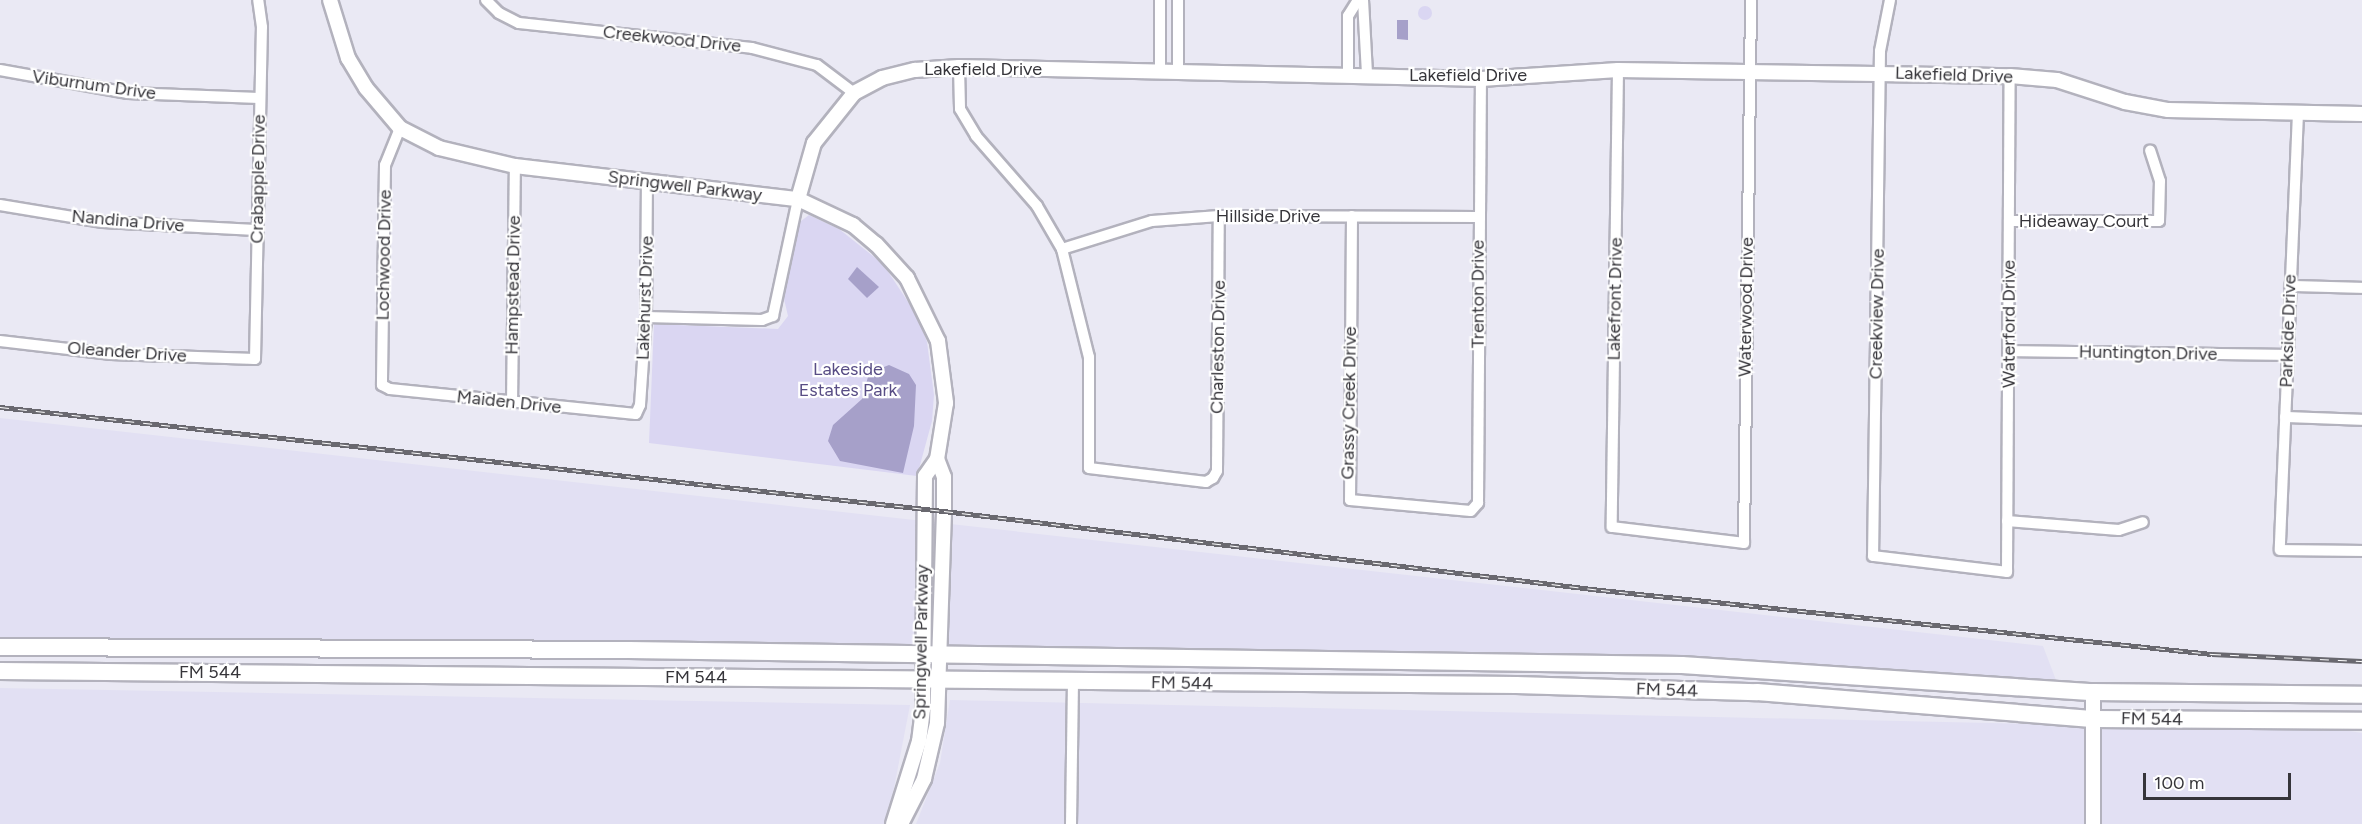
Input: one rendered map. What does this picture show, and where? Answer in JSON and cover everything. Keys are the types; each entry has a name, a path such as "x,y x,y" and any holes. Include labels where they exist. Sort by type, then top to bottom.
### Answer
{"main road":[{"name":"FM 544","path":"0,647 691,651 1682,665 2093,692 2356,694"},
{"path":"202,672 203,649"},
{"path":"457,650 457,676"},
{"path":"691,651 692,678"},
{"path":"1207,657 1207,683"},
{"path":"1396,685 1406,674 1461,671 1481,662"},
{"name":"FM 544","path":"0,671 692,678 931,677 1747,692 2095,719 2356,721"},
{"path":"1894,703 1899,694 1911,690 1954,692 1975,686"},
{"path":"2356,694 2356,721"}],"street":[{"name":"Crabapple Drive","path":"255,359 262,27 258,0"},
{"name":"Springwell Parkway","path":"330,0 348,58 366,88 400,128 439,148 515,166 798,199 834,214 876,244 919,295 938,341 945,380 937,459 944,477 940,654 931,677 919,741 893,824"},
{"name":"Creekwood Drive","path":"486,0 499,13 519,23 752,48 817,65 854,93"},
{"path":"1160,0 1160,71"},
{"path":"1178,0 1178,71"},
{"path":"1348,74 1348,16 1358,0"},
{"path":"1363,0 1367,74"},
{"name":"Waterwood Drive","path":"1744,543 1748,72 1751,0"},
{"name":"Creekview Drive","path":"1890,0 1880,51 1873,556 2007,572"},
{"name":"Lakefield Drive","path":"646,317 762,320 772,316 798,199 814,143 854,93 882,78 904,72 959,68 1367,74 1480,79 1618,70 2010,76 2056,80 2125,102 2168,110 2362,114"},
{"path":"959,68 960,109 976,136 1037,206 1062,249"},
{"name":"Viburnum Drive","path":"0,70 128,93 259,98"},
{"name":"Lakefront Drive","path":"1618,70 1612,527 1744,543"},
{"name":"Waterford Drive","path":"2007,572 2010,76"},
{"name":"Trenton Drive","path":"1475,508 1478,503 1480,79"},
{"name":"Parkside Drive","path":"2298,113 2280,550 2362,551"},
{"name":"Lochwood Drive","path":"382,385 385,165 400,128"},
{"name":"Hideaway Court","path":"2010,221 2159,221 2160,181 2150,151"},
{"name":"Hampstead Drive","path":"512,404 515,166"},
{"name":"Lakehurst Drive","path":"636,414 640,405 646,317 647,181"},
{"name":"Nandina Drive","path":"0,205 103,222 256,230"},
{"name":"Hillside Drive","path":"1062,249 1152,221 1219,216 1478,217"},
{"name":"Charleston Drive","path":"1062,249 1089,357 1089,468 1206,482 1214,478 1219,216"},
{"name":"Grassy Creek Drive","path":"1352,216 1350,500 1471,511 1475,508"},
{"path":"2290,286 2362,288"},
{"name":"Oleander Drive","path":"0,341 111,354 255,359"},
{"name":"Huntington Drive","path":"2009,351 2287,355"},
{"name":"Maiden Drive","path":"382,385 512,404 636,414"},
{"path":"2285,417 2362,420"},
{"name":"Springwell Parkway","path":"901,824 932,753 931,677 922,654 923,540 925,476 937,459"},
{"path":"2007,521 2119,530 2143,522"},
{"path":"923,540 943,540"},
{"path":"1071,824 1073,681"},
{"path":"2093,692 2095,719 2093,824"}],"shaded area":[{"path":"1397,20 1408,20 1408,40 1397,39"},
{"path":"857,267 879,287 867,298 848,279"},
{"path":"889,365 909,374 916,385 914,426 903,473 840,461 828,441 833,425 862,399 869,373"},
{"path":"0,418 2043,646 2056,680 1666,657 0,637"},
{"path":"0,688 910,705 887,824 0,824"},
{"path":"950,700 2350,731 2362,733 2362,824 916,824 940,763"}],"green space":[{"path":"1422,6 1428,6 1432,13 1428,20 1422,20 1418,16 1418,10"},
{"name":"Lakeside Estates Park","path":"809,215 839,229 883,264 918,317 927,342 934,395 932,421 917,476 649,443 654,324 778,329 788,316 784,299 787,268 797,224"}],"railway":[{"path":"0,407 944,511 1601,590 2212,654 2362,661"}]}
